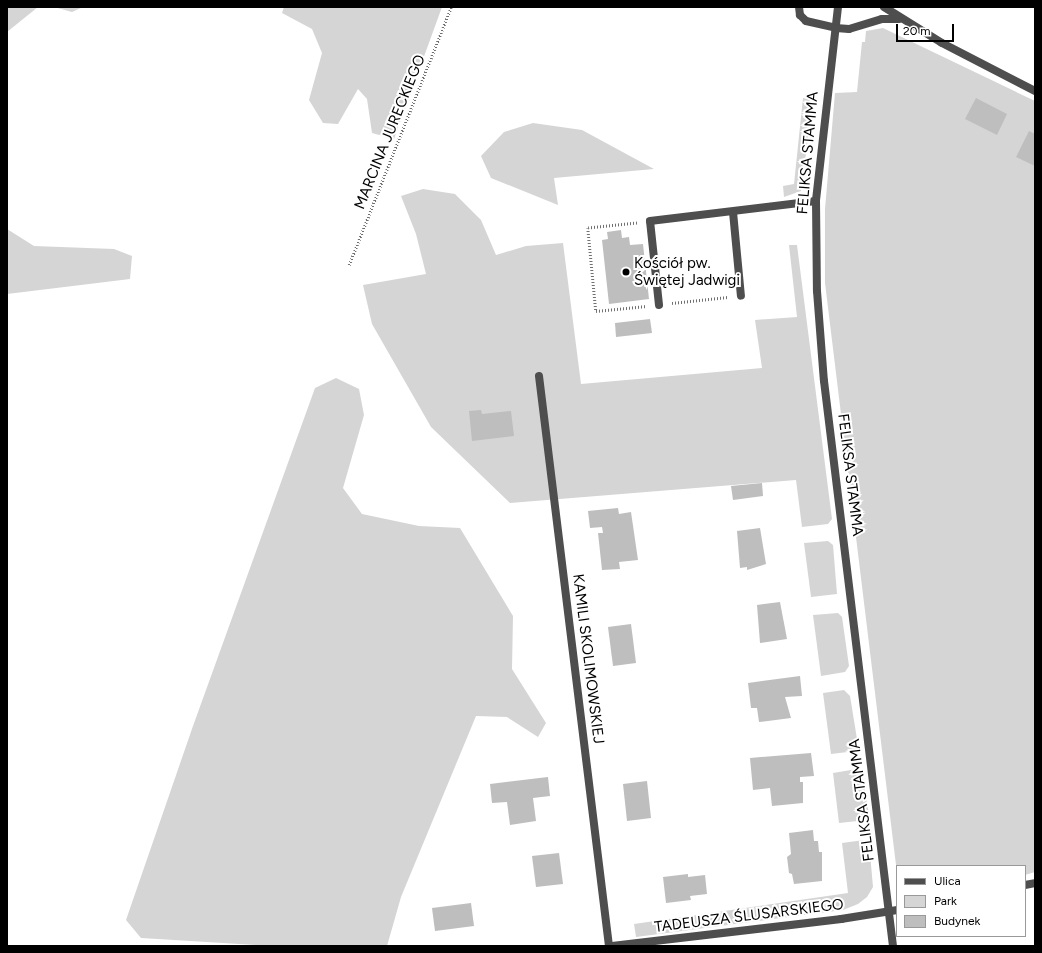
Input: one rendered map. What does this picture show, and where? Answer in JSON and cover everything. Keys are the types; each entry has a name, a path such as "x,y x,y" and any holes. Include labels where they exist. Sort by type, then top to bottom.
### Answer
{"street":[{"path":"799,7 800,15 806,21 836,28 849,29 882,19 899,19"},
{"name":"FELIKSA STAMMA","path":"838,7 816,201 816,291 824,381 893,910 893,946"},
{"path":"884,7 899,19 1035,91"},
{"path":"659,305 650,221 816,201"},
{"path":"733,212 741,296"},
{"name":"KAMILI SKOLIMOWSKIEJ","path":"538,376 609,946"},
{"name":"TADEUSZA ŚLUSARSKIEGO","path":"612,946 893,910"}],"path":[{"name":"MARCINA JURECKIEGO","path":"349,265 451,7"},
{"path":"650,221 588,228 596,311 741,296"}],"green space":[{"path":"7,7 38,7 7,32"},
{"path":"54,7 83,7 72,12"},
{"path":"284,7 442,7 394,139 372,133 367,99 358,89 338,124 323,123 309,100 322,53 312,29 282,13"},
{"path":"883,28 1035,101 1035,872 1026,875 1026,865 896,865 825,283 825,209 835,93 857,92 862,42 865,42 866,31"},
{"path":"803,98 813,100 801,191 784,197 783,186 794,184"},
{"path":"533,123 582,130 654,169 554,178 558,205 491,178 481,156 504,132"},
{"path":"423,189 455,194 481,220 496,255 526,246 563,243 581,384 762,368 755,320 797,317 789,245 797,245 832,519 828,524 802,527 796,480 510,503 431,427 372,324 363,285 426,274 416,234 401,196"},
{"path":"7,229 34,246 114,249 132,256 130,279 7,294"},
{"path":"336,378 359,389 364,415 343,488 362,514 419,526 460,528 513,616 512,669 546,723 538,737 507,717 476,716 401,897 387,946 271,946 141,938 126,920 193,726 315,388"},
{"path":"828,541 833,545 837,594 811,597 804,543"},
{"path":"838,613 842,617 849,666 845,672 821,676 813,615"},
{"path":"844,690 850,696 858,745 856,751 831,754 823,693"},
{"path":"857,769 862,773 869,815 867,820 839,823 833,773"},
{"path":"864,840 869,842 873,887 867,897 858,904 843,910 636,937 634,924 848,893 842,843"}],"building":[{"path":"976,98 1007,114 997,135 965,119"},
{"path":"1029,131 1035,134 1035,166 1016,157"},
{"name":"Kościół pw. Świętej Jadwigi","path":"621,230 622,238 629,237 630,245 643,244 649,299 609,304 602,240 608,239 607,232"},
{"path":"650,319 652,333 616,337 615,323"},
{"path":"481,410 482,414 511,411 514,436 472,441 469,411"},
{"path":"762,483 763,496 733,500 731,486"},
{"path":"618,508 619,514 631,512 638,560 619,562 620,569 602,570 598,533 603,533 602,527 590,528 588,511"},
{"path":"760,528 766,564 747,570 747,567 740,568 737,531"},
{"path":"780,602 787,639 760,643 757,605"},
{"path":"631,624 636,663 613,666 608,627"},
{"path":"800,676 802,696 785,697 791,718 759,722 757,708 751,708 748,683"},
{"path":"811,753 814,776 800,777 800,782 803,782 803,803 772,806 770,788 753,790 750,758"},
{"path":"548,777 550,796 533,798 536,821 510,825 507,802 492,803 490,784"},
{"path":"647,781 651,818 627,821 623,784"},
{"path":"813,830 814,841 818,841 819,852 822,852 822,881 794,884 792,874 789,873 787,857 791,854 789,833"},
{"path":"559,853 563,884 536,887 532,856"},
{"path":"688,874 688,877 705,875 707,894 690,896 691,900 666,903 663,877"},
{"path":"471,903 474,926 435,931 432,908"}],"place":[{"name":"Kościół pw. Świętej Jadwigi","path":"626,272"}]}
